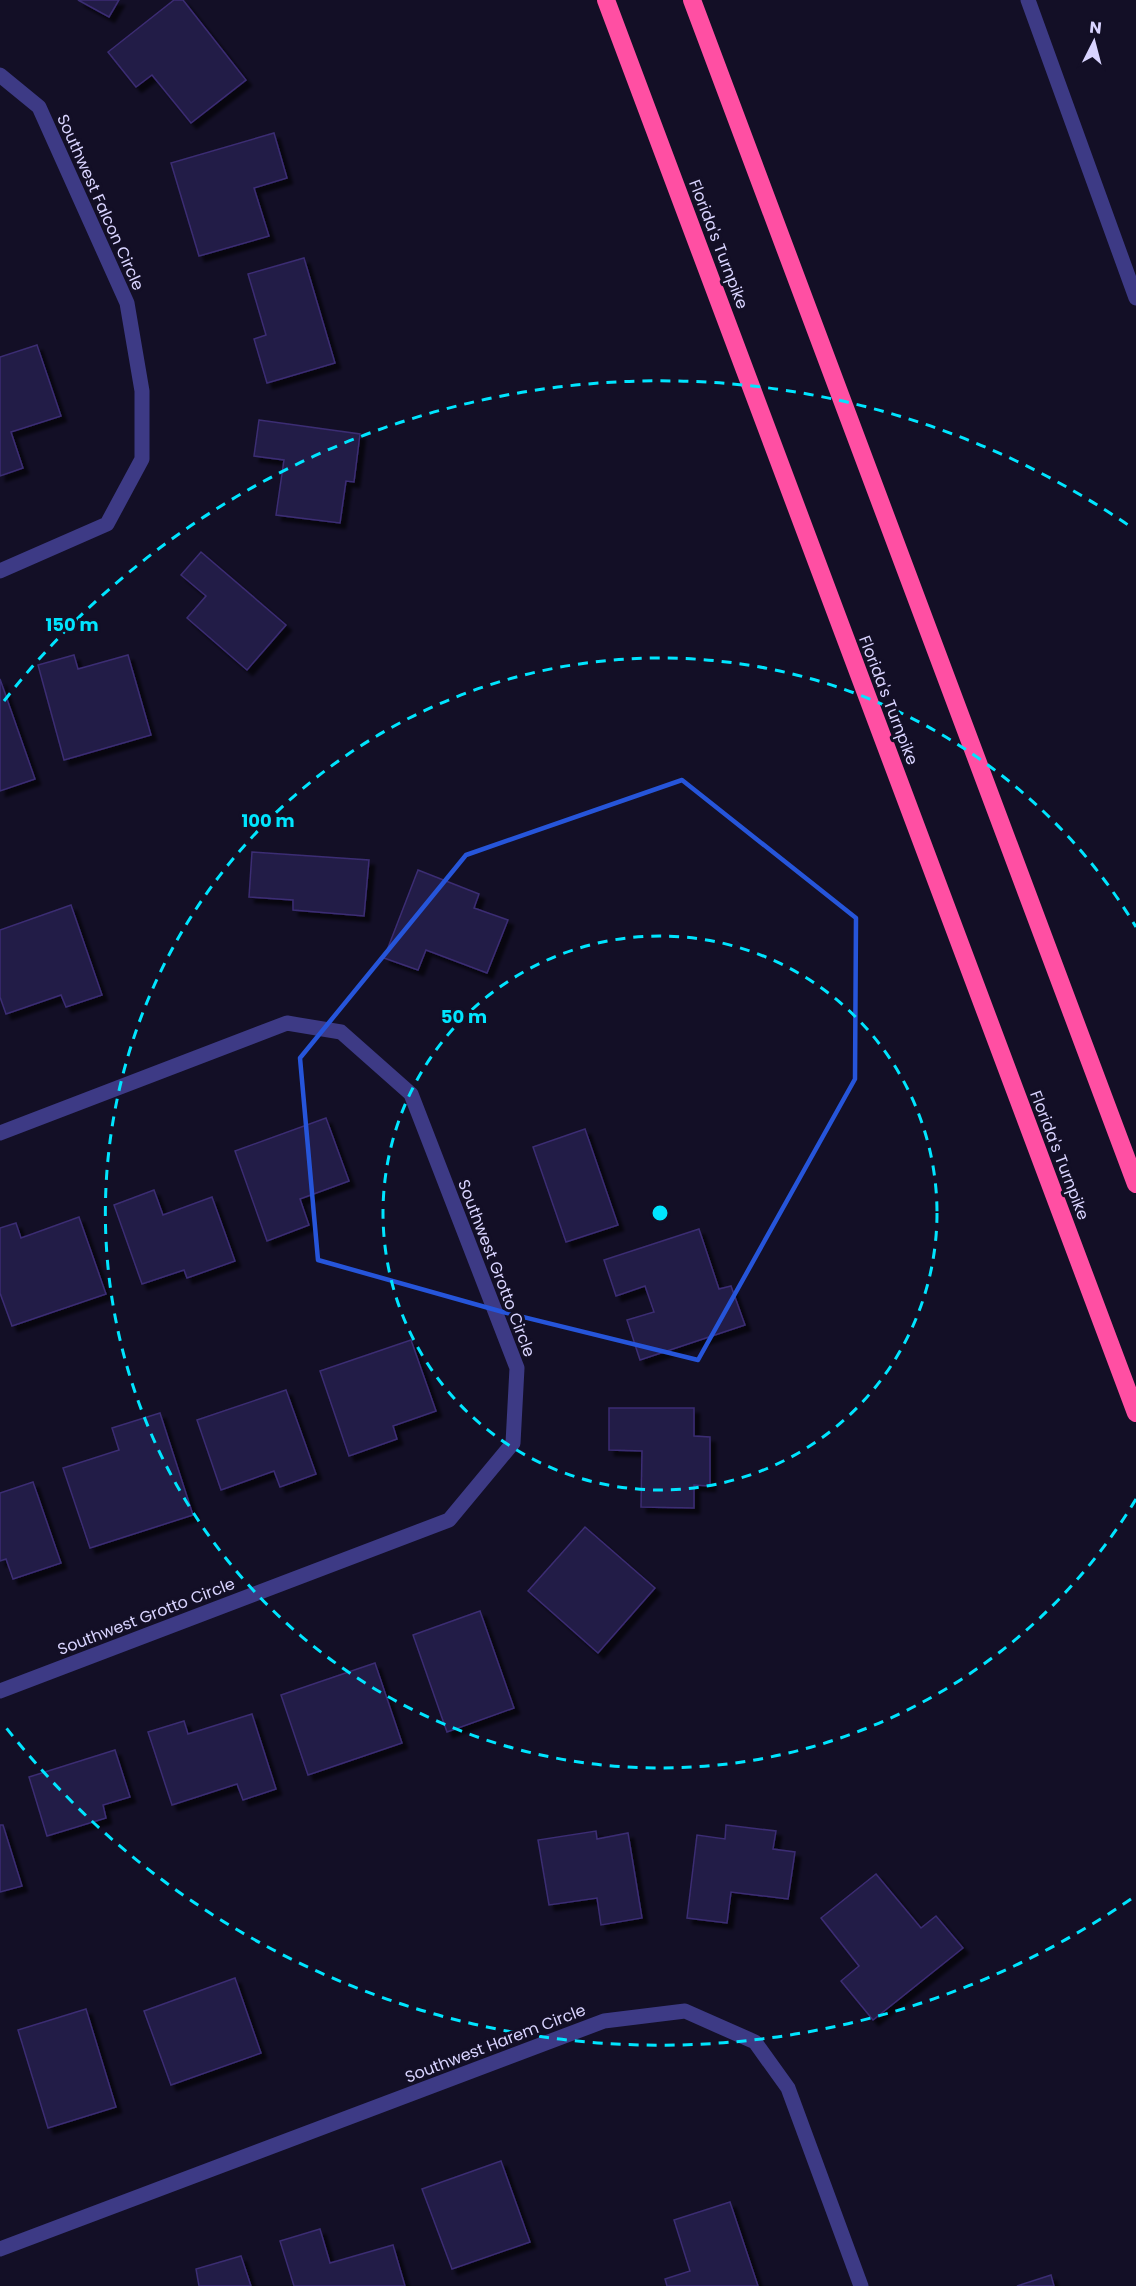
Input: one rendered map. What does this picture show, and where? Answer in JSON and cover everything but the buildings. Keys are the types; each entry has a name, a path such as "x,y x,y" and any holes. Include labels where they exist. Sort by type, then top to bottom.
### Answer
{"highway":[{"name":"Florida's Turnpike","path":"606,0 1132,1392 1136,1413"},
{"path":"692,0 1136,1184"}],"street":[{"path":"1028,0 1136,298"},
{"name":"Southwest Falcon Circle","path":"0,75 39,107 127,303 142,391 142,459 107,524 0,571"},
{"name":"Southwest Grotto Circle","path":"0,1133 287,1023 341,1032 411,1094 517,1368 513,1443 449,1521 0,1691"},
{"name":"Southwest Harem Circle","path":"0,2249 604,2021 685,2011 755,2042 788,2088 861,2286"}],"highlighted area":[{"path":"682,780 856,918 855,1079 698,1360 503,1312 318,1260 300,1058 466,855"}]}
